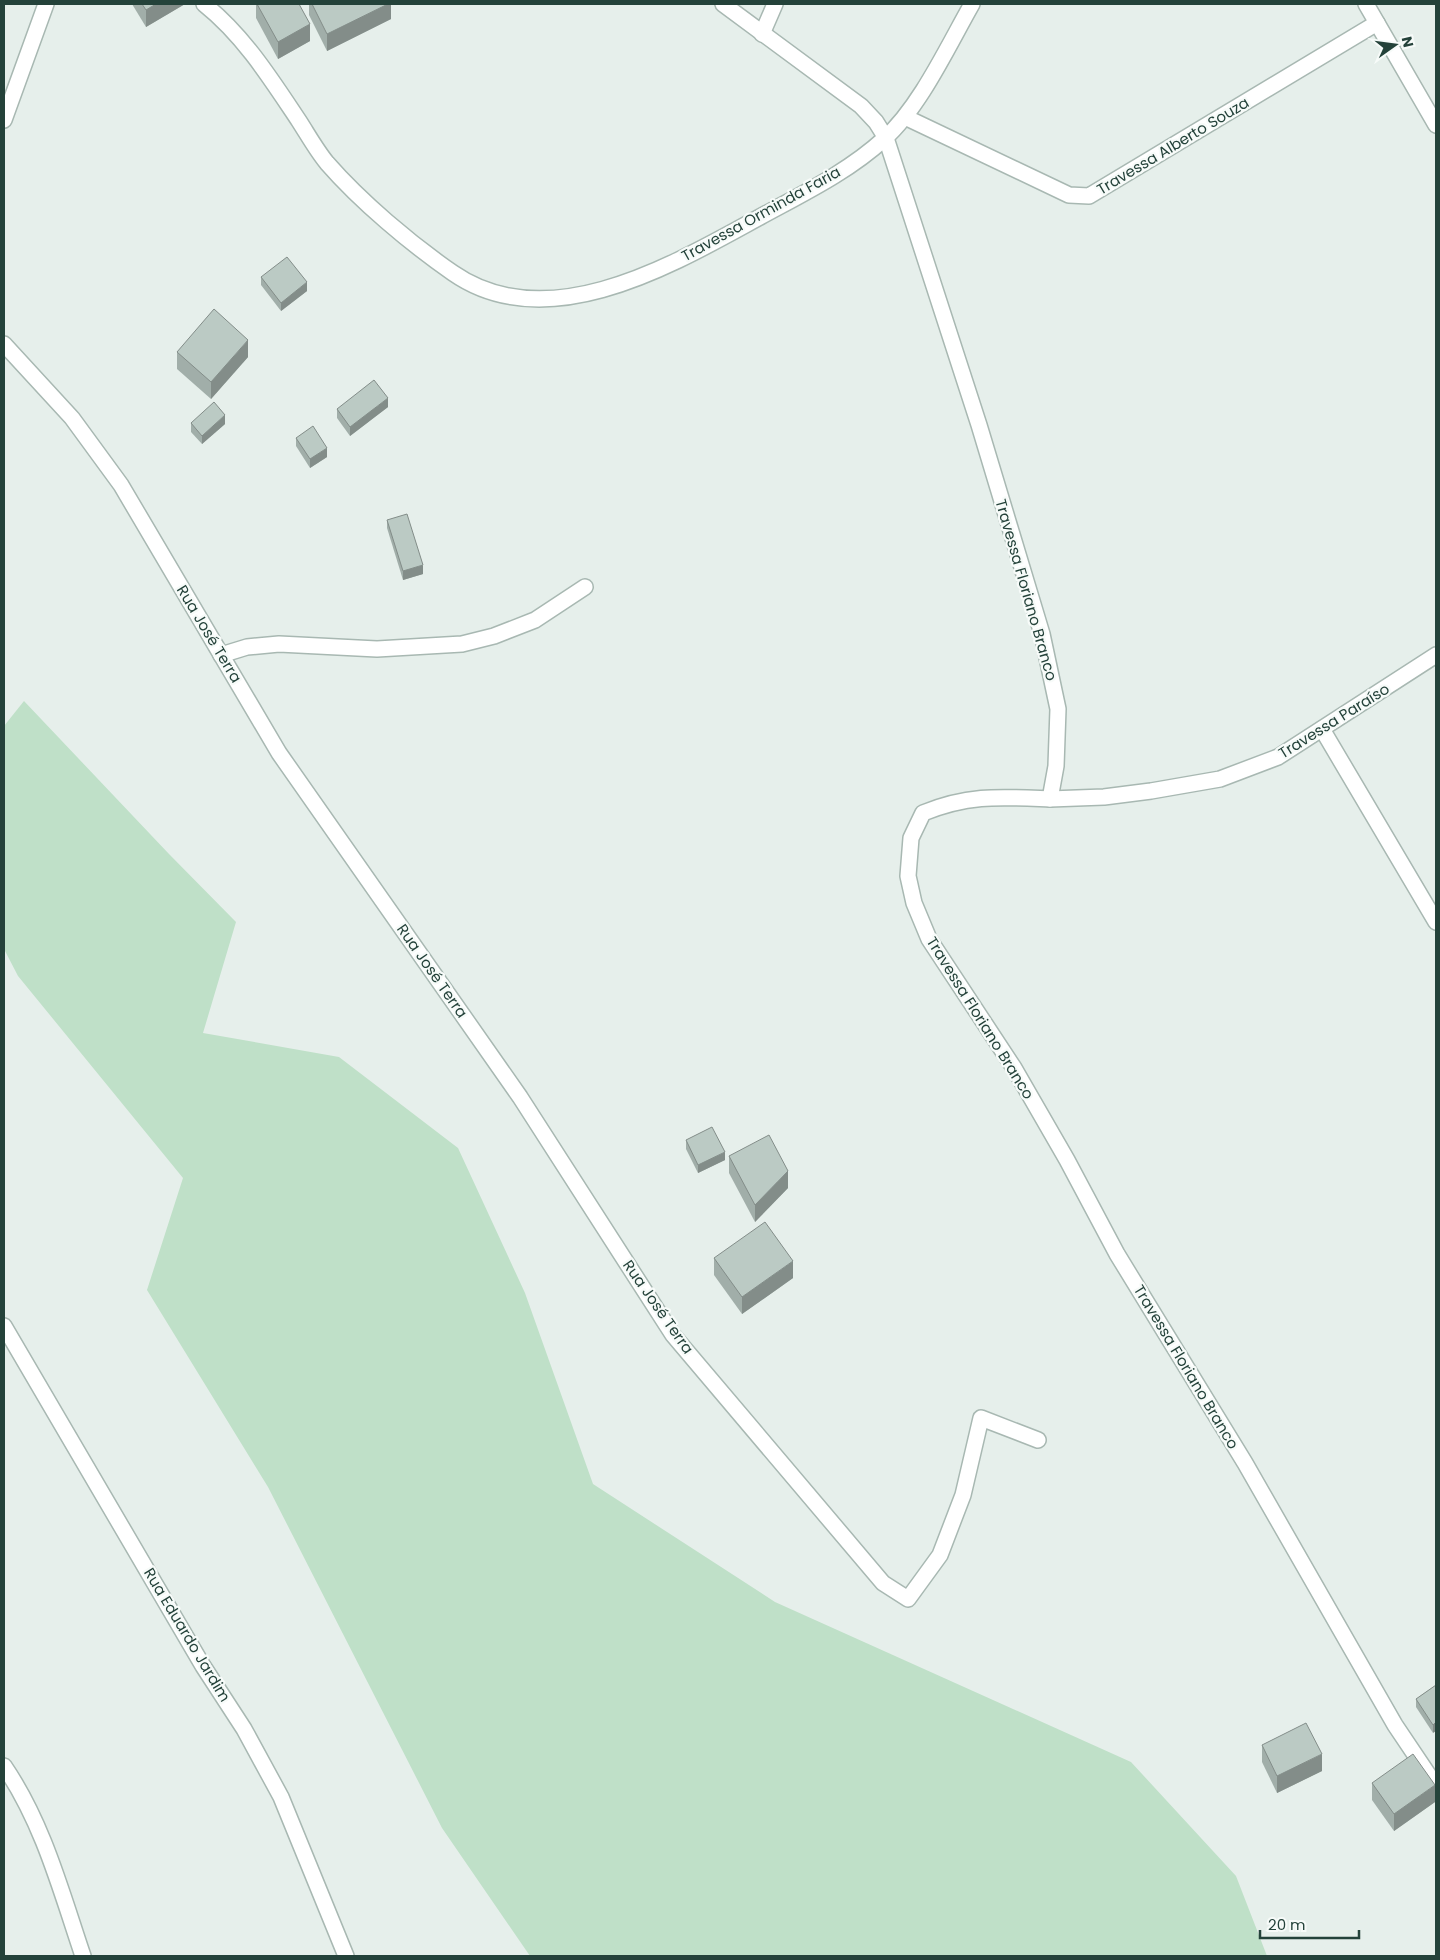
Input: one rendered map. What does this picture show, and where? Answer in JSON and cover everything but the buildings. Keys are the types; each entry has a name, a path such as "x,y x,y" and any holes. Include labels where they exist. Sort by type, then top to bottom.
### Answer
{"street":[{"path":"4,120 46,4"},
{"name":"Travessa Orminda Faria","path":"204,4 257,57 327,163 388,222 456,275 501,294 533,299 593,293 644,276 717,240 825,182 886,138 905,117 972,4"},
{"name":"Travessa Floriano Branco","path":"723,4 861,106 876,122 886,138 979,425 1042,634 1058,709 1056,766 1050,799 990,797 949,802 922,813 911,838 908,876 914,903 929,939 1014,1068 1067,1160 1117,1254 1245,1463 1395,1725 1436,1786"},
{"path":"762,34 776,4"},
{"path":"1366,4 1436,125"},
{"name":"Travessa Alberto Souza","path":"905,117 1069,195 1089,196 1377,23"},
{"name":"Rua José Terra","path":"4,344 72,418 121,485 279,753 520,1097 673,1335 883,1583 908,1599 940,1554 963,1495 981,1418 1038,1440"},
{"path":"222,655 247,647 279,644 378,649 462,644 494,636 535,620 585,587"},
{"name":"Travessa Paraíso","path":"1050,799 1104,797 1220,779 1278,757 1436,655"},
{"path":"1322,729 1436,922"},
{"name":"Rua Eduardo Jardim","path":"4,1326 203,1666 244,1729 281,1797 346,1956"},
{"path":"4,1766 16,1784 42,1837 83,1956"}],"green space":[{"path":"24,701 236,922 203,1033 339,1057 458,1148 525,1293 593,1484 775,1602 1131,1762 1236,1876 1267,1956 530,1956 442,1828 268,1487 147,1290 183,1178 18,976 4,949 4,726"}]}
